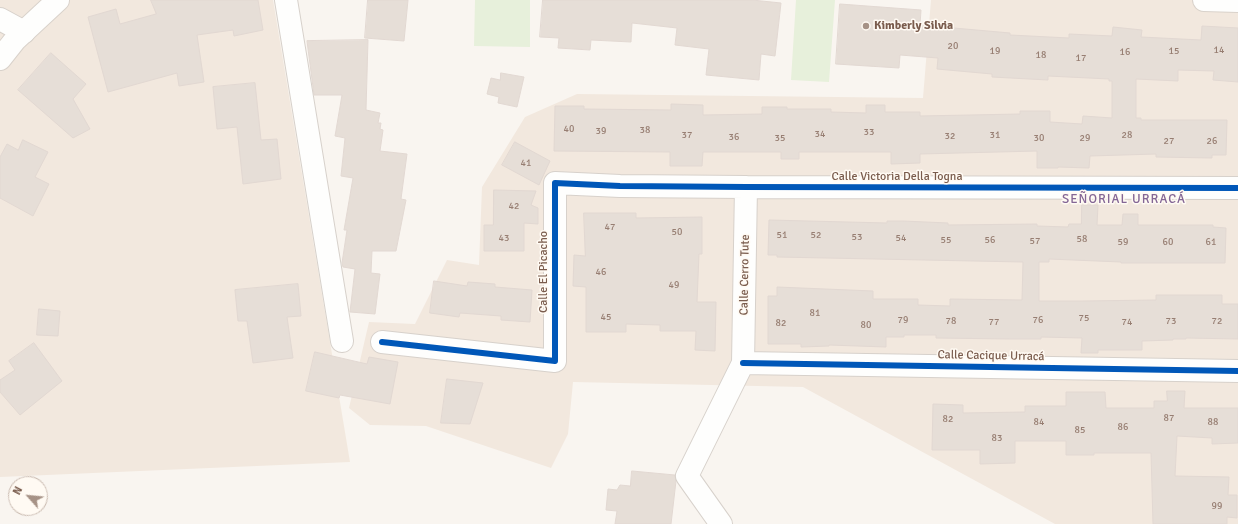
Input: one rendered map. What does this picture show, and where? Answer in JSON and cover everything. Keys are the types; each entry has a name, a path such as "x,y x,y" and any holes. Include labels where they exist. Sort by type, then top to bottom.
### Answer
{"street":[{"path":"0,59 15,40 58,0"},
{"path":"286,0 342,340"},
{"path":"1204,0 1238,1"},
{"path":"0,19 24,32"},
{"name":"Calle Victoria Della Togna","path":"555,183 620,186 746,187 1238,188"},
{"name":"Calle El Picacho","path":"382,342 555,361 555,183"},
{"name":"Calle Cerro Tute","path":"743,363 746,187"},
{"path":"721,524 687,476 743,363"},
{"name":"Calle Cacique Urracá","path":"743,363 1238,371"}],"shaded area":[{"path":"0,0 273,0 350,462 0,477"},
{"path":"931,0 1238,0 1238,524 1055,524 803,387 573,382 568,434 551,468 426,426 370,425 349,408 369,322 415,324 447,260 479,265 482,187 525,117 577,94 923,98"}],"green space":[{"path":"475,0 530,0 530,47 474,46"},
{"path":"796,0 835,0 829,82 791,80"}],"building":[{"path":"151,0 258,0 263,30 234,36 233,30 197,35 204,82 179,86 177,73 108,92 88,17 116,9 120,24 156,14"},
{"path":"368,0 408,0 404,41 365,38"},
{"path":"543,0 752,0 781,3 775,56 761,54 759,80 706,75 709,49 675,45 677,28 632,23 631,42 591,40 590,50 558,48 559,38 540,37"},
{"path":"840,4 921,10 920,25 1010,33 1010,35 1069,38 1069,34 1112,36 1113,27 1142,30 1141,37 1201,40 1202,26 1238,28 1238,82 1213,80 1214,71 1178,70 1178,81 1136,79 1136,118 1141,118 1141,120 1227,120 1226,155 1212,155 1212,158 1156,157 1156,154 1090,156 1089,168 1037,168 1037,151 920,154 920,163 891,164 891,152 799,152 799,159 781,159 781,152 703,152 702,166 670,166 670,152 554,151 555,106 584,106 584,109 671,110 671,104 703,105 703,115 762,114 762,107 787,107 787,109 831,109 831,112 866,113 866,105 885,105 885,112 920,112 920,116 1020,114 1020,111 1050,111 1050,122 1082,124 1083,116 1112,118 1112,81 1109,81 1109,79 1048,76 1048,80 992,77 992,74 937,69 938,58 900,55 899,68 836,64"},
{"path":"368,40 366,110 380,113 378,123 381,123 380,129 383,130 380,151 407,154 401,199 406,200 396,251 372,251 371,273 380,274 375,314 350,312 355,269 343,267 342,263 347,230 344,230 353,178 341,176 345,138 335,136 342,95 314,95 307,41"},
{"path":"51,53 86,84 73,99 90,129 73,138 18,90"},
{"path":"501,73 524,77 517,107 498,103 499,97 487,94 491,78 500,80"},
{"path":"255,83 261,140 277,139 281,179 243,184 237,127 217,129 213,87"},
{"path":"23,140 48,152 35,177 49,184 33,216 0,198 0,157 7,144 18,150"},
{"path":"515,142 550,161 539,185 502,165"},
{"path":"494,190 536,191 531,205 538,208 538,224 524,223 524,251 484,251 484,225 493,225"},
{"path":"1082,205 1098,205 1097,225 1122,225 1123,214 1138,214 1138,225 1213,225 1213,227 1226,228 1225,263 1121,263 1049,259 1049,262 1039,262 1039,301 1156,300 1156,295 1222,295 1222,304 1238,304 1238,339 1186,338 1142,341 1142,350 1098,350 1098,353 1081,353 1082,338 936,338 936,335 904,335 904,337 886,337 886,347 829,345 801,347 801,344 768,344 768,296 777,296 777,287 873,291 873,299 918,299 918,305 950,306 950,299 1022,300 1023,262 777,257 777,255 768,255 769,220 887,223 887,221 903,221 948,223 948,225 1037,224 1037,226 1068,227 1069,224 1081,224"},
{"path":"584,213 636,213 636,218 702,217 702,254 699,254 697,302 716,302 715,351 695,350 696,331 660,331 660,325 626,324 626,332 586,332 586,287 573,286 574,255 585,256"},
{"path":"434,281 467,286 468,282 495,284 495,287 532,290 530,322 501,320 501,316 460,313 459,317 430,313"},
{"path":"298,284 301,316 287,317 293,358 253,363 247,321 238,321 235,290"},
{"path":"39,309 60,311 58,336 37,335"},
{"path":"34,343 62,381 20,415 0,392 0,380 15,370 9,361"},
{"path":"315,352 367,364 369,357 398,362 390,404 340,395 339,398 306,391"},
{"path":"447,379 483,383 470,424 441,423"},
{"path":"1167,391 1185,391 1184,408 1238,408 1238,443 1212,444 1212,438 1177,436 1175,476 1229,477 1228,495 1237,495 1237,518 1227,517 1227,524 1153,524 1151,453 1094,453 1094,455 1066,455 1066,441 1015,441 1015,463 980,464 980,450 932,450 933,404 963,405 963,413 1025,412 1025,406 1066,406 1066,392 1105,392 1106,408 1154,408 1154,401 1167,401"},
{"path":"632,471 675,475 676,481 671,524 615,524 617,511 606,510 608,489 617,490 620,485 630,486"}],"cycle path":[{"path":"382,342 555,361 555,183 620,186 746,187 1238,188"},
{"path":"743,363 1238,371"}],"place":[{"name":"Kimberly Silvia","path":"866,26"}],"district":[{"name":"SEÑORIAL URRACÁ","path":"1124,200"}]}
